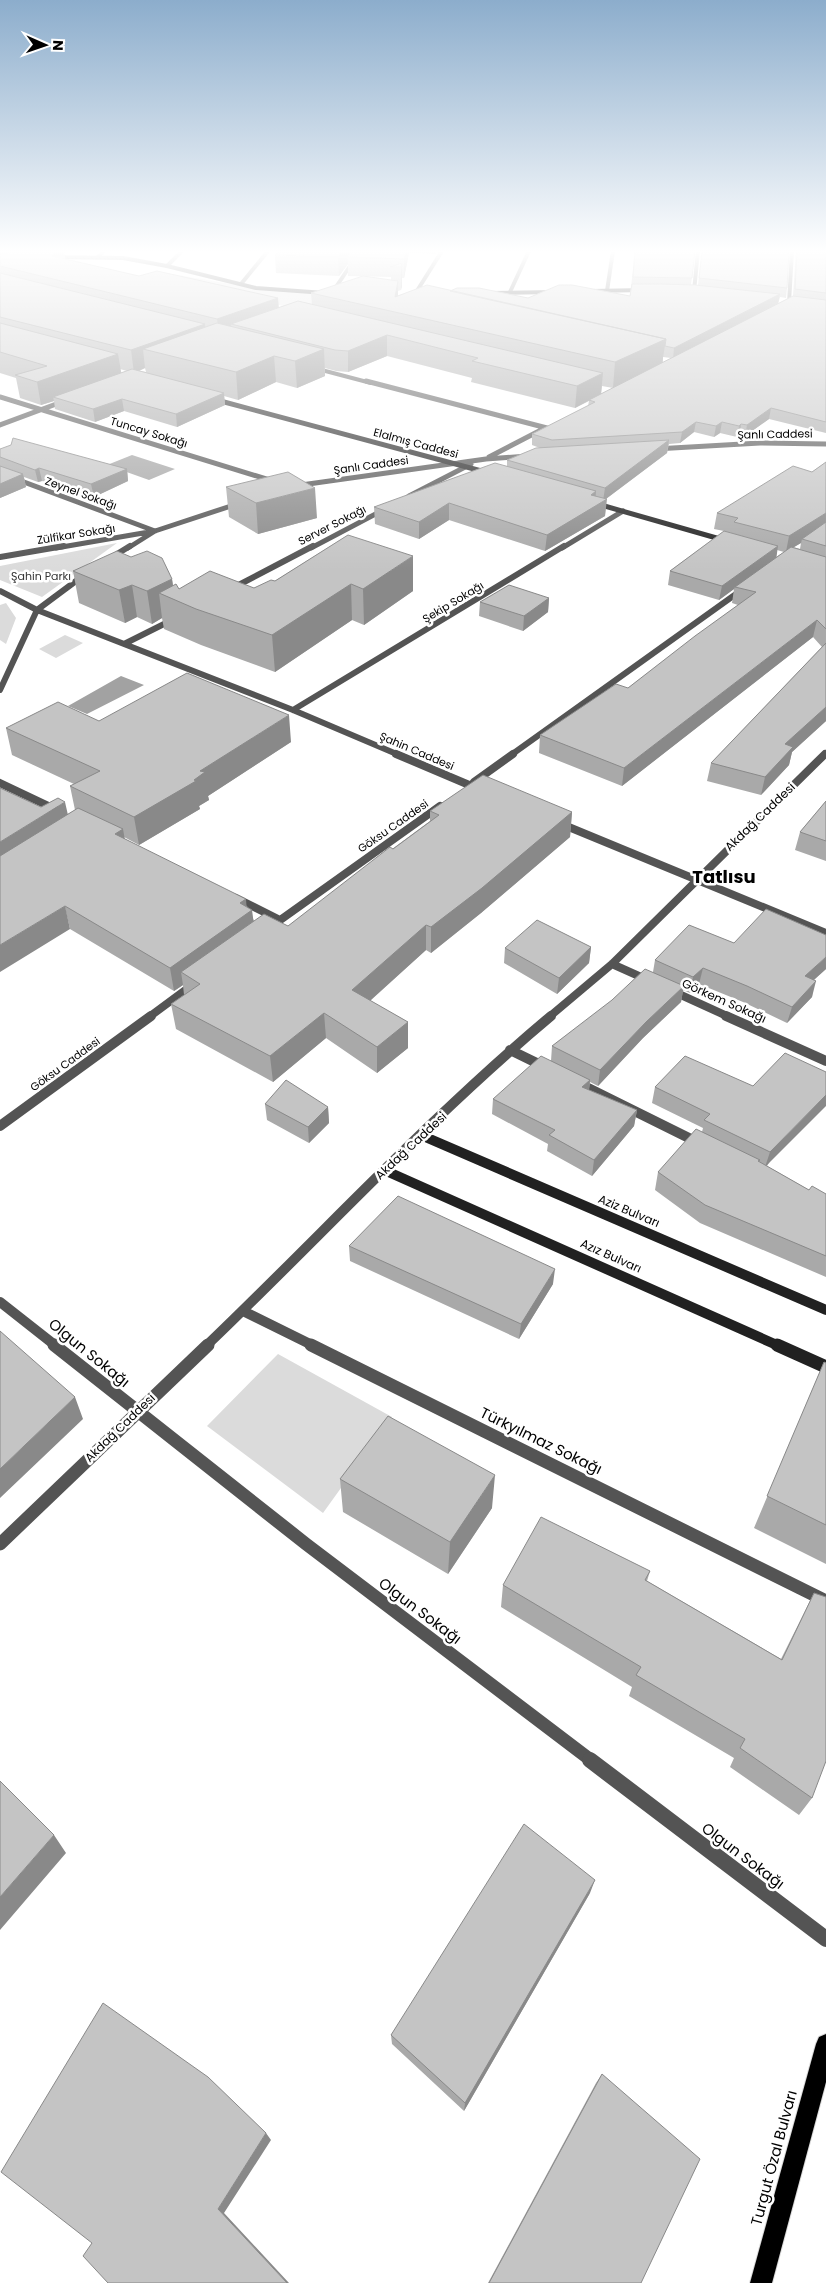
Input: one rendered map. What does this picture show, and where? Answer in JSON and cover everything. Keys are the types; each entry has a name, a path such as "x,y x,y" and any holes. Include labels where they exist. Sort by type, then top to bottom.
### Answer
{"main road":[{"name":"Turgut Özal Bulvarı","path":"761,2283 826,2044"}],"street":[{"path":"307,366 547,428"},
{"name":"Tuncay Sokağı","path":"0,397 281,484"},
{"name":"Elalmış Caddesi","path":"208,397 494,474"},
{"path":"0,425 70,400"},
{"path":"405,498 555,423"},
{"name":"Şanlı Caddesi","path":"648,449 760,443 826,444"},
{"name":"Şanlı Caddesi","path":"291,486 486,459 534,456"},
{"name":"Zeynel Sokağı","path":"0,474 155,531"},
{"path":"106,561 155,531 246,501"},
{"path":"586,501 738,544"},
{"name":"Server Sokağı","path":"222,594 388,507"},
{"name":"Şekip Sokağı","path":"293,710 623,511"},
{"name":"Zülfikar Sokağı","path":"0,557 155,531"},
{"path":"0,690 37,610 90,571"},
{"path":"461,791 748,586"},
{"name":"Şahin Caddesi","path":"0,591 37,610 293,710 487,793"},
{"path":"126,644 178,616"},
{"name":"Akdağ Caddesi","path":"0,1544 242,1311 384,1170 423,1136 510,1050 612,964 696,879 826,754"},
{"path":"0,783 66,815"},
{"name":"Göksu Caddesi","path":"264,932 445,802"},
{"path":"551,819 826,933"},
{"path":"226,894 280,920"},
{"name":"Görkem Sokağı","path":"612,964 826,1061"},
{"name":"Göksu Caddesi","path":"0,1126 200,979"},
{"path":"510,1050 554,1072"},
{"path":"572,1080 712,1149"},
{"name":"Aziz Bulvarı","path":"423,1136 826,1310"},
{"name":"Azız Bulvarı","path":"384,1170 826,1367"},
{"name":"Olgun Sokağı","path":"0,1302 306,1544 826,1939"},
{"name":"Türkyılmaz Sokağı","path":"242,1311 826,1601"}],"green space":[{"name":"Şahin Parkı","path":"117,543 42,597 0,580 0,566"},
{"path":"6,603 16,618 6,644 0,640 0,605"},
{"path":"65,635 83,643 56,658 39,649"},
{"path":"278,1354 392,1417 323,1513 207,1426"}],"shaded area":[{"path":"132,455 175,469 149,480 107,465"},
{"path":"121,676 144,685 87,714 68,706"}],"building":[{"path":"19,358 108,358 37,382 15,375 47,366"},
{"path":"178,358 270,358 236,372"},
{"path":"280,358 303,358 295,361"},
{"path":"476,358 538,358 603,373 577,386 472,361 478,358"},
{"path":"595,358 625,358 615,362"},
{"path":"672,358 826,358 826,422 771,408 747,425 741,424 739,426 722,422 716,426 696,422 682,432 552,440 532,434 595,402 589,400"},
{"path":"132,369 224,393 176,414 122,399 93,409 53,397"},
{"path":"13,438 127,469 91,484 39,468 35,470 0,457 0,449 11,445"},
{"path":"669,440 605,488 507,460 536,448"},
{"path":"826,462 826,513 789,536 734,522 738,518 717,513 793,466 812,472"},
{"path":"495,463 596,491 591,495 607,499 547,535 449,503 419,522 374,507"},
{"path":"0,466 23,474 0,484"},
{"path":"288,472 315,488 256,503 226,487"},
{"path":"826,522 826,546 802,539"},
{"path":"724,531 778,546 722,586 670,571"},
{"path":"348,535 413,556 363,589 351,584 272,635 196,609 159,593 176,584 179,589 210,571 254,588 271,580 275,581"},
{"path":"791,547 826,557 826,629 817,620 624,768 540,735 616,684 628,688 756,592 735,587"},
{"path":"117,551 131,557 147,551 162,558 172,579 147,591 132,585 119,590 73,571"},
{"path":"509,585 549,598 524,616 480,602"},
{"path":"826,643 826,707 785,744 793,747 765,777 711,763"},
{"path":"187,673 289,715 200,771 205,772 194,780 196,781 134,817 70,786 100,771 6,728 58,702 99,721"},
{"path":"483,775 572,812 482,888 431,927 426,925 352,990 408,1022 377,1047 324,1013 270,1056 171,1004 200,984 181,972 264,914 288,926 390,847 393,849 439,815 430,811"},
{"path":"0,788 41,807 58,798 65,802 0,842"},
{"path":"826,801 826,841 800,832"},
{"path":"78,808 123,829 115,834 246,899 240,903 252,910 170,968 65,906 0,945 0,856"},
{"path":"766,909 826,935 826,957 805,976 816,981 792,1007 703,968 693,977 655,960 689,925 734,943"},
{"path":"537,920 591,947 559,978 505,948"},
{"path":"645,969 684,986 600,1070 552,1046 612,1000"},
{"path":"785,1053 826,1072 826,1095 770,1152 704,1120 710,1114 655,1087 685,1056 753,1086"},
{"path":"541,1056 590,1080 582,1087 637,1110 594,1160 549,1135 555,1130 493,1099"},
{"path":"286,1080 328,1107 308,1127 265,1104"},
{"path":"696,1129 760,1160 758,1161 809,1190 812,1186 826,1194 826,1256 705,1205 658,1172"},
{"path":"398,1196 555,1269 521,1324 349,1246"},
{"path":"0,1331 75,1397 0,1469"},
{"path":"824,1362 826,1363 826,1525 767,1496"},
{"path":"388,1416 495,1475 450,1542 340,1479"},
{"path":"541,1517 650,1571 645,1580 782,1660 814,1593 826,1597 826,1761 812,1798 740,1748 745,1739 636,1675 641,1667 503,1585"},
{"path":"0,1781 54,1835 0,1897"},
{"path":"524,1824 595,1880 465,2103 391,2035"},
{"path":"103,2003 208,2077 266,2133 218,2209 287,2283 108,2283 83,2256 92,2243 1,2172"},
{"path":"602,2074 700,2159 641,2283 489,2283"}],"district":[{"name":"Tatlısu","path":"724,877"}]}
